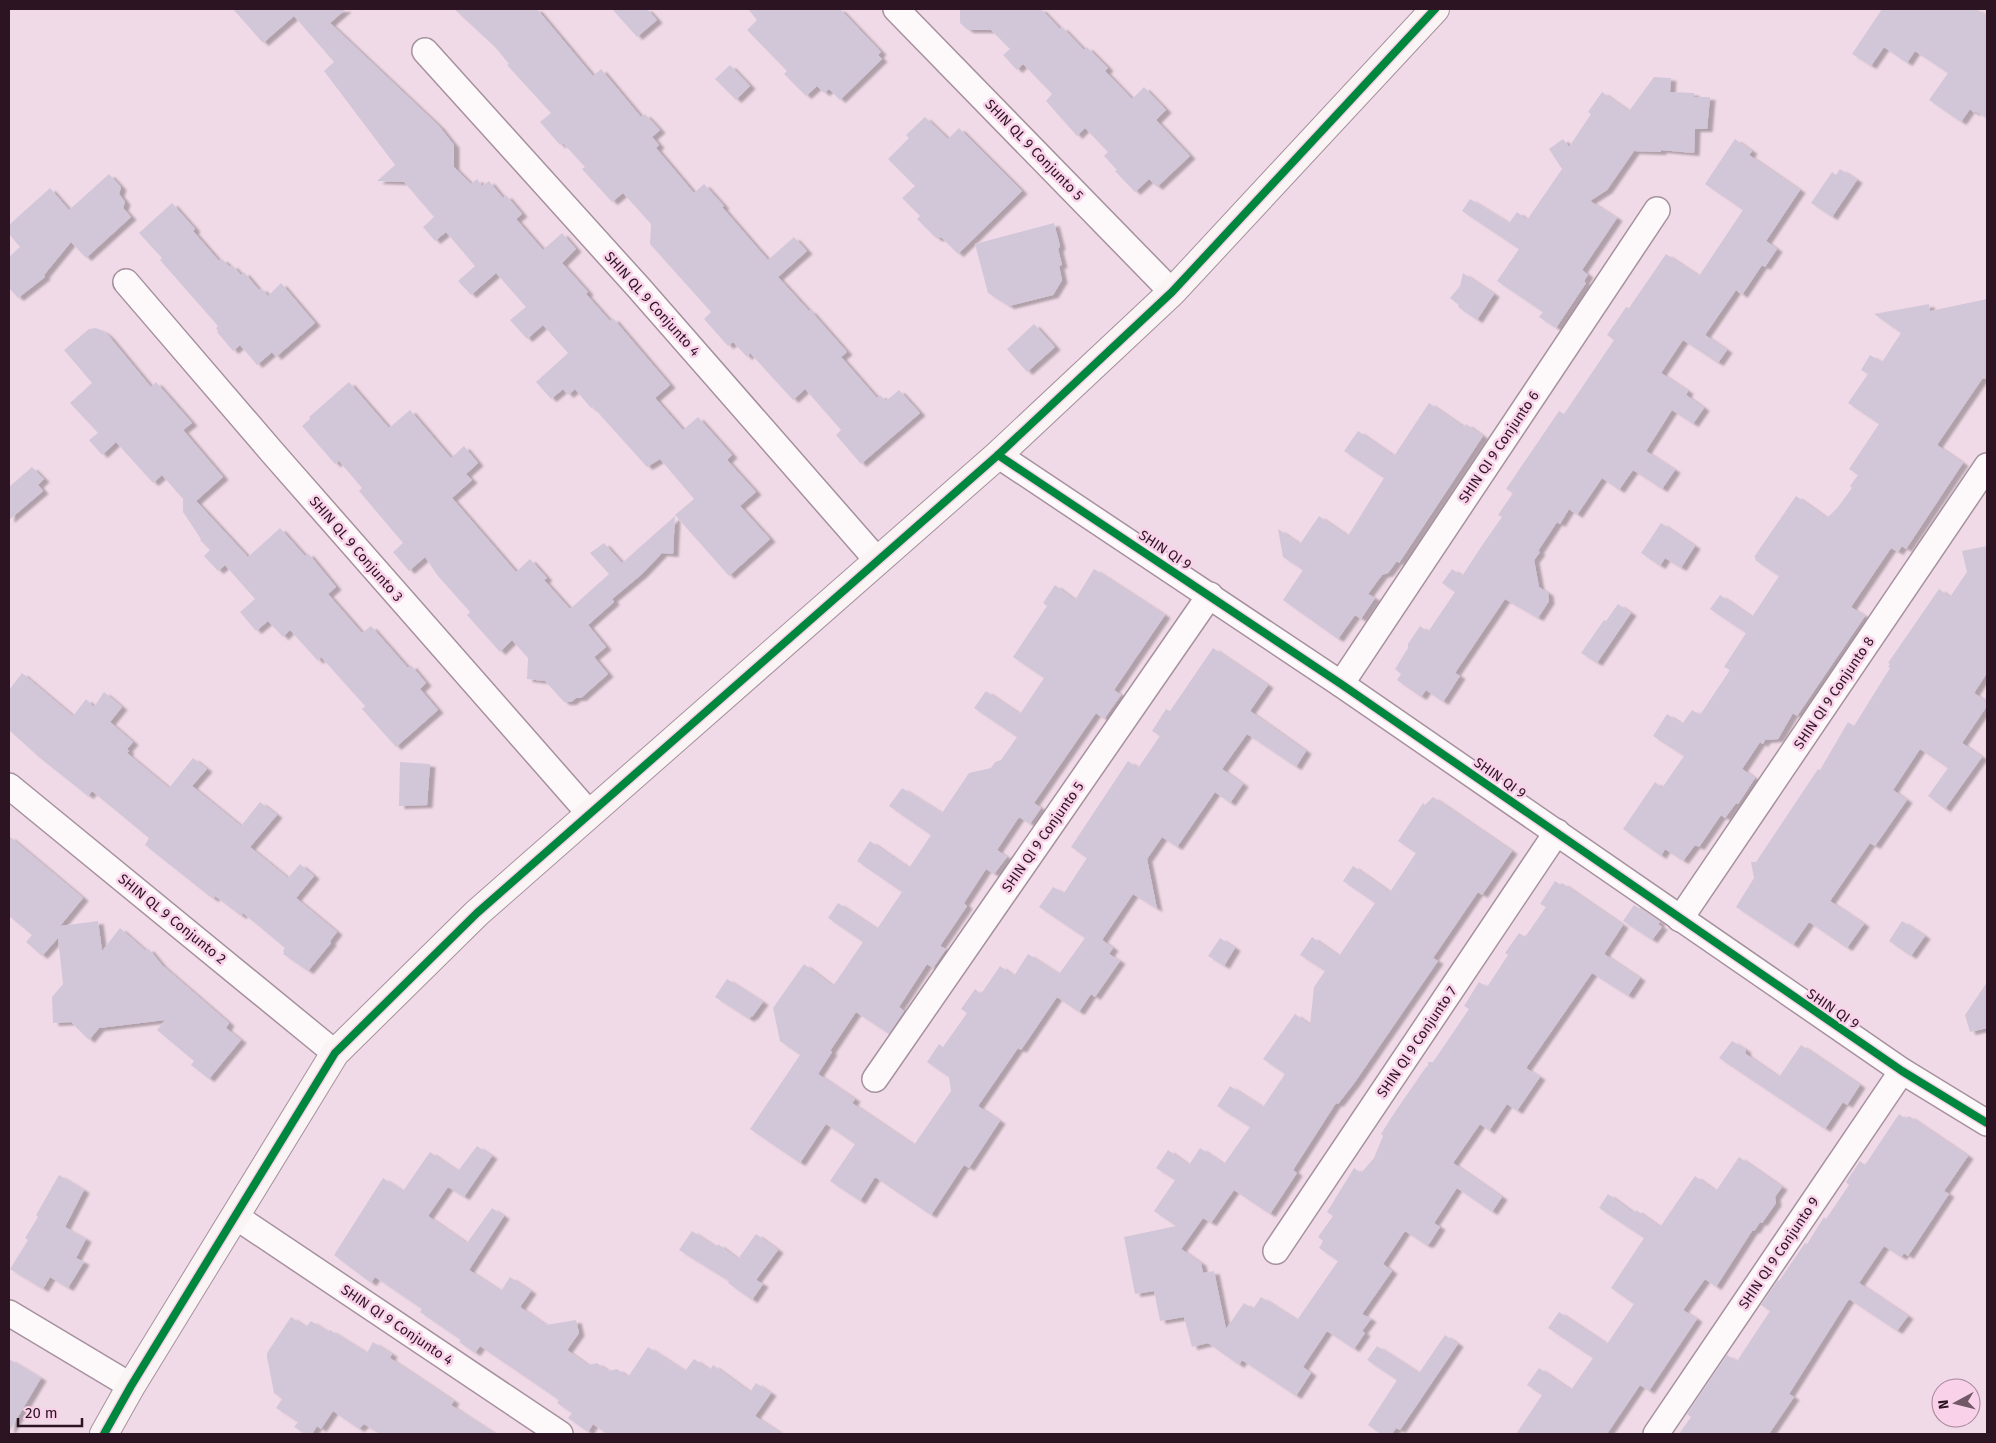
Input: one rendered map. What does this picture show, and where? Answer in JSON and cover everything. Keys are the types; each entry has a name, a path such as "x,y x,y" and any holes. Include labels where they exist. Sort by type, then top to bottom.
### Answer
{"street":[{"name":"SHIN QL 9 Conjunto 5","path":"896,9 1172,292"},
{"path":"104,1434 131,1386 335,1052 477,913 998,455 1172,292 1434,9"},
{"name":"SHIN QL 9 Conjunto 4","path":"425,51 639,288 877,560"},
{"name":"SHIN QI 9 Conjunto 6","path":"1340,684 1657,210"},
{"name":"SHIN QL 9 Conjunto 3","path":"126,282 589,814"},
{"name":"SHIN QI 9","path":"998,455 1210,595 1557,832 1902,1072 1987,1123"},
{"name":"SHIN QI 9 Conjunto 8","path":"1680,919 1987,466"},
{"name":"SHIN QI 9 Conjunto 5","path":"875,1079 1210,595"},
{"name":"SHIN QL 9 Conjunto 2","path":"9,786 335,1052"},
{"name":"SHIN QI 9 Conjunto 7","path":"1276,1251 1557,832"},
{"name":"SHIN QI 9 Conjunto 9","path":"1656,1434 1902,1072"},
{"name":"SHIN QI 9 Conjunto 4","path":"235,1216 560,1434"},
{"path":"9,1313 131,1386"}],"building":[{"path":"233,9 346,9 330,23 439,126 454,145 454,167 471,184 477,179 482,186 489,181 503,198 506,195 522,214 516,219 543,250 562,233 576,249 562,263 588,292 586,294 610,321 613,318 670,385 655,398 683,430 698,417 732,455 727,460 756,492 740,506 770,539 729,576 675,515 694,499 660,459 647,467 575,389 568,395 563,389 551,399 536,382 568,353 543,325 527,339 510,320 526,307 496,273 471,295 458,281 475,266 446,232 435,241 423,227 434,217 404,182 377,181 395,165 324,71 334,62 294,16 263,43"},
{"path":"454,9 537,9 593,76 601,69 641,117 645,114 660,130 652,137 659,145 656,148 694,193 704,184 768,260 794,237 807,251 778,277 847,352 841,357 877,398 880,395 886,401 899,390 920,413 861,464 836,435 841,430 805,389 793,400 750,353 747,357 733,342 728,346 704,319 711,312 650,244 651,224 623,193 612,202 582,169 585,167 563,143 560,145 540,122 551,113 507,65 509,64 495,47"},
{"path":"612,9 647,9 657,20 637,37"},
{"path":"748,9 840,9 881,52 878,55 882,59 840,100 829,89 824,93 817,86 806,96 784,74 787,71 747,30 757,20"},
{"path":"960,9 1041,9 1084,50 1087,47 1108,68 1105,71 1132,99 1144,87 1166,110 1156,120 1190,156 1157,187 1149,179 1135,192 1104,156 1108,152 1085,128 1077,136 1046,101 1052,94 1023,64 1017,70 1003,55 1010,49 991,30 968,30 960,23"},
{"path":"1882,9 1976,9 1987,16 1987,118 1975,111 1974,113 1970,109 1961,122 1929,100 1948,73 1915,51 1907,63 1884,47 1871,66 1852,54"},
{"path":"730,65 750,86 736,100 715,79"},
{"path":"1654,77 1671,78 1670,92 1694,93 1694,97 1710,97 1707,129 1695,129 1694,153 1661,150 1661,152 1634,151 1607,190 1590,201 1617,218 1582,270 1588,275 1584,281 1586,283 1556,328 1539,317 1543,312 1497,281 1519,249 1462,211 1470,199 1509,223 1517,212 1527,220 1562,169 1549,149 1563,139 1569,147 1591,114 1588,112 1602,92 1629,111"},
{"path":"925,117 948,139 959,128 1022,191 958,254 942,238 936,238 917,219 920,216 902,198 915,186 888,159 909,138 906,135"},
{"path":"1735,139 1752,151 1749,155 1800,190 1766,241 1777,249 1765,267 1762,265 1742,295 1736,290 1705,335 1727,350 1718,363 1683,340 1661,373 1688,391 1686,395 1704,408 1693,424 1672,410 1646,451 1675,470 1662,489 1633,470 1619,490 1602,478 1577,515 1569,509 1560,524 1557,522 1538,551 1540,552 1534,560 1539,587 1548,593 1549,601 1538,618 1505,599 1455,673 1460,676 1443,702 1426,690 1421,697 1397,680 1401,674 1395,669 1420,626 1428,632 1455,592 1442,583 1452,569 1462,576 1502,517 1498,515 1513,493 1506,489 1559,411 1564,414 1614,340 1607,335 1626,307 1629,308 1666,254 1699,276 1743,210 1705,184"},
{"path":"1840,169 1857,180 1832,217 1811,203 1832,172 1836,175"},
{"path":"109,174 121,187 119,194 125,202 123,208 131,217 86,258 71,242 44,275 45,277 18,298 9,288 9,257 20,247 9,234 9,225 50,188 69,210"},
{"path":"172,203 195,229 193,231 219,261 222,259 230,267 232,265 241,275 244,272 259,290 261,288 268,296 281,283 315,323 276,357 272,352 257,365 240,345 233,351 217,332 216,328 218,326 139,233"},
{"path":"1054,223 1060,246 1058,249 1062,265 1059,266 1062,280 1053,295 1009,306 988,293 975,244"},
{"path":"1463,273 1494,294 1477,320 1458,307 1459,305 1450,298 1460,286"},
{"path":"1987,299 1987,378 1982,379 1937,445 1963,463 1906,549 1902,546 1898,552 1891,548 1851,607 1865,616 1797,716 1793,713 1778,739 1765,740 1763,744 1760,742 1742,769 1755,778 1738,804 1736,803 1725,818 1721,815 1699,847 1695,845 1683,861 1665,849 1661,856 1623,829 1655,782 1662,788 1684,756 1653,736 1667,714 1682,724 1692,710 1700,715 1730,670 1724,667 1746,633 1710,609 1720,595 1752,617 1779,576 1755,560 1756,558 1754,557 1796,496 1827,518 1852,488 1850,486 1858,475 1849,469 1879,424 1848,403 1868,374 1861,370 1870,355 1882,362 1901,333 1874,314 1929,304 1930,311"},
{"path":"1034,324 1055,347 1027,372 1007,349"},
{"path":"96,328 108,335 151,387 156,382 192,423 183,430 223,477 196,501 248,557 280,528 305,556 308,553 336,587 328,594 362,633 371,626 408,668 411,665 426,683 420,689 438,710 396,747 362,709 365,706 321,657 318,661 290,630 283,637 268,621 256,631 240,612 255,599 225,565 218,571 204,556 210,550 200,540 183,512 183,499 162,475 153,483 116,442 102,455 89,440 98,433 70,403 92,383 64,350 89,329"},
{"path":"349,382 389,428 410,410 451,458 464,446 478,463 466,474 472,480 452,498 516,572 530,559 547,578 544,580 570,609 609,574 590,553 604,543 622,563 675,516 673,554 662,553 642,574 612,599 614,602 588,625 606,647 594,657 608,674 581,698 576,698 571,702 564,702 545,681 527,679 528,658 512,640 500,652 467,615 470,612 438,576 425,557 409,571 393,552 403,543 359,491 362,488 339,461 335,464 302,426 310,419 309,417"},
{"path":"1429,403 1464,427 1466,424 1483,436 1399,563 1397,561 1388,573 1382,575 1368,594 1375,598 1361,619 1355,615 1338,639 1283,600 1303,570 1283,557 1278,529 1300,544 1319,516 1348,536 1384,478 1344,451 1358,431 1394,456"},
{"path":"32,467 44,479 38,485 43,491 9,520 9,487"},
{"path":"1661,523 1695,546 1681,568 1665,558 1660,566 1641,553"},
{"path":"1987,546 1987,673 1974,693 1987,702 1987,706 1962,743 1982,757 1945,809 1928,796 1948,768 1920,749 1893,790 1907,800 1875,846 1870,843 1830,901 1864,924 1847,948 1809,922 1793,945 1736,907 1754,878 1751,862 1756,862 1818,769 1820,770 1848,722 1854,726 1890,668 1888,663 1939,589 1950,597 1967,572 1962,551"},
{"path":"1094,569 1165,615 1114,690 1121,695 1104,719 1096,713 1034,803 1041,808 1030,824 1019,817 997,850 1007,857 994,874 986,869 964,903 967,906 940,946 946,949 933,968 927,964 899,1007 904,1011 889,1034 856,1012 830,1051 832,1052 818,1074 855,1099 852,1103 914,1145 951,1091 949,1077 927,1062 939,1044 943,1047 967,1013 961,1009 975,989 981,994 1000,966 1014,976 1028,954 1059,974 1085,938 1039,907 1053,887 1064,893 1087,858 1071,847 1128,761 1138,768 1160,736 1152,731 1166,709 1170,711 1213,648 1268,685 1250,711 1306,751 1296,767 1247,734 1222,769 1243,784 1230,803 1215,792 1177,847 1162,837 1147,859 1157,909 1133,894 1102,940 1113,948 1109,954 1120,961 1095,997 1091,994 1079,1012 1057,997 1021,1050 1018,1048 978,1106 1000,1121 969,1168 964,1165 931,1215 875,1177 860,1201 830,1181 855,1144 826,1124 800,1163 750,1129 800,1055 780,1041 773,1008 804,964 833,986 863,942 828,918 838,903 877,929 902,892 857,861 870,841 909,868 931,835 889,806 902,788 942,813 969,773 991,768 995,762 1001,760 1017,737 974,708 986,691 1020,714 1044,678 1013,657 1047,606 1043,603 1055,585 1075,600"},
{"path":"1618,604 1631,613 1597,663 1581,653 1604,620 1606,621"},
{"path":"22,673 73,716 86,699 94,707 104,692 122,707 110,722 133,742 127,749 129,751 127,753 169,788 193,758 207,769 192,786 241,826 260,802 277,815 250,847 288,878 300,864 314,876 296,898 337,932 330,941 331,943 308,971 283,954 285,948 243,913 241,916 215,896 213,899 145,845 149,838 92,791 88,796 40,758 9,730 9,690"},
{"path":"400,762 430,764 427,805 399,806"},
{"path":"1433,797 1512,851 1482,895 1478,892 1433,958 1438,961 1355,1082 1338,1104 1336,1103 1293,1170 1297,1173 1270,1214 1234,1190 1211,1223 1203,1218 1181,1249 1201,1263 1203,1273 1214,1271 1226,1329 1244,1303 1253,1309 1261,1297 1297,1320 1338,1261 1319,1248 1323,1241 1318,1237 1333,1216 1327,1212 1354,1168 1361,1173 1374,1158 1383,1136 1381,1134 1428,1066 1428,1062 1433,1062 1469,1009 1464,1006 1479,982 1487,987 1508,955 1505,953 1519,933 1525,937 1546,907 1540,904 1555,881 1561,885 1562,883 1623,925 1604,954 1640,978 1628,996 1592,973 1526,1068 1540,1077 1517,1111 1507,1104 1489,1131 1480,1124 1453,1163 1502,1197 1492,1212 1457,1188 1434,1223 1440,1227 1429,1244 1426,1245 1405,1231 1383,1264 1392,1271 1362,1314 1371,1319 1362,1331 1365,1333 1354,1349 1327,1331 1303,1367 1311,1373 1296,1396 1242,1360 1239,1365 1208,1343 1192,1347 1184,1317 1160,1321 1154,1291 1135,1294 1124,1237 1176,1226 1154,1211 1175,1180 1156,1168 1168,1150 1189,1165 1200,1148 1224,1164 1250,1127 1217,1106 1230,1086 1263,1107 1285,1074 1263,1059 1295,1014 1310,1025 1314,987 1325,971 1300,955 1312,937 1339,956 1375,903 1343,881 1353,866 1390,892 1416,853 1398,841 1423,803 1425,805"},
{"path":"9,836 83,898 60,926 98,921 102,951 120,928 146,951 148,948 162,965 229,1023 226,1028 241,1040 209,1079 191,1065 194,1061 157,1030 165,1020 99,1028 89,1040 71,1022 53,1023 52,997 63,984 58,938 42,956 26,942 32,935 9,916"},
{"path":"1634,905 1660,922 1658,924 1662,927 1652,940 1623,921"},
{"path":"1902,921 1925,936 1911,956 1889,941"},
{"path":"1220,938 1235,948 1224,966 1208,956"},
{"path":"727,979 763,1002 749,1019 715,997"},
{"path":"1987,982 1987,1028 1970,1032 1965,1015"},
{"path":"1732,1041 1745,1049 1746,1054 1779,1077 1801,1045 1860,1085 1847,1105 1843,1102 1825,1129 1719,1058"},
{"path":"1899,1114 1906,1119 1909,1116 1968,1156 1944,1191 1949,1194 1908,1256 1904,1253 1901,1257 1884,1246 1859,1283 1908,1316 1897,1331 1849,1299 1789,1394 1794,1397 1769,1434 1679,1434 1691,1417 1687,1414 1727,1355 1737,1361 1770,1311 1761,1305 1805,1243 1807,1244 1824,1217 1826,1219 1849,1185 1846,1182 1860,1161 1865,1165"},
{"path":"477,1146 492,1156 464,1197 448,1187 428,1216 467,1243 492,1208 504,1216 469,1270 501,1291 510,1277 531,1291 520,1307 546,1325 576,1320 579,1333 567,1350 588,1365 597,1363 608,1371 617,1369 628,1377 648,1347 685,1371 694,1359 710,1370 713,1365 750,1392 756,1383 771,1393 755,1416 782,1434 607,1434 593,1424 588,1432 568,1418 572,1413 557,1403 559,1400 480,1346 475,1353 459,1342 461,1340 420,1312 422,1309 375,1277 371,1283 334,1255 383,1178 403,1191 430,1152 458,1171"},
{"path":"1739,1157 1782,1187 1775,1197 1776,1203 1762,1223 1760,1222 1755,1230 1752,1231 1716,1287 1705,1279 1683,1310 1697,1319 1649,1391 1640,1385 1607,1434 1516,1434 1542,1395 1527,1385 1539,1368 1571,1390 1593,1358 1548,1328 1559,1312 1607,1344 1634,1304 1611,1288 1644,1238 1599,1208 1608,1194 1634,1213 1636,1210 1660,1227 1695,1176 1716,1191"},
{"path":"59,1175 84,1190 65,1227 86,1239 76,1258 84,1262 68,1288 50,1277 43,1289 10,1269 28,1240 25,1238"},
{"path":"692,1231 716,1247 718,1244 738,1259 756,1234 778,1250 756,1280 763,1284 752,1300 728,1283 729,1281 679,1250"},
{"path":"291,1317 306,1327 311,1321 328,1332 330,1330 367,1353 373,1342 392,1354 390,1358 454,1401 451,1405 495,1434 380,1434 364,1424 359,1429 333,1411 321,1429 317,1426 312,1434 305,1434 294,1427 298,1422 276,1408 282,1399 274,1393 267,1357 267,1353"},
{"path":"1445,1335 1458,1344 1400,1430 1396,1428 1392,1434 1381,1434 1368,1425 1397,1380 1367,1360 1377,1346 1419,1373"},
{"path":"9,1359 41,1378 9,1432"}],"cycle path":[{"path":"104,1434 131,1386 335,1053 477,913 998,455 1172,292 1435,9"},
{"path":"998,455 1341,684 1902,1071 1987,1123"}]}
